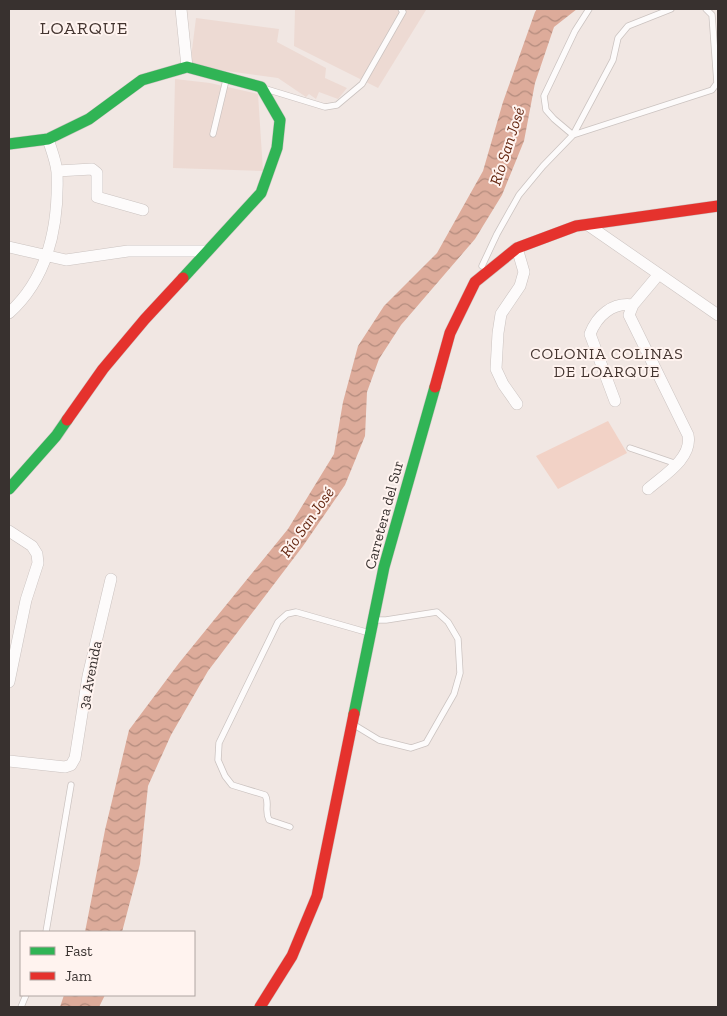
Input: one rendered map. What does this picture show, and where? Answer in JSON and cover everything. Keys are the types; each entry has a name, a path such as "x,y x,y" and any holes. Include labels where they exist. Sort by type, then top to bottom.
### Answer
{"main road":[{"path":"9,489 56,436 103,369 145,319 261,193 277,148 280,120 261,88 187,67 142,80 88,119 48,139 11,141"},
{"name":"Carretera del Sur","path":"260,1007 292,956 317,896 384,568 450,332 476,282 517,248 576,226 718,206"}],"street":[{"path":"181,9 187,67"},
{"path":"9,313 38,277 47,256 55,228 57,171 48,139"},
{"path":"57,171 92,168 97,173 97,197 143,210"},
{"path":"678,212 718,216"},
{"path":"587,224 718,315"},
{"path":"9,247 66,260 128,251 206,251"},
{"path":"517,248 524,272 520,286 501,314 496,369 503,384 517,404"},
{"path":"648,489 677,464 688,449 688,435 629,315 633,305 659,274"},
{"path":"615,401 590,334 595,321 611,308 623,304 633,305"},
{"path":"9,531 32,546 37,554 38,563 26,600 9,682"},
{"name":"3a Avenida","path":"9,761 65,767 71,765 75,758 88,676 112,579"}],"lane":[{"path":"261,88 325,107 337,105 362,84 403,12 401,9"},
{"path":"573,135 546,110 544,96 575,31 589,9"},
{"path":"476,282 497,234 519,195 543,166 573,135 613,60 618,38 628,26 671,9"},
{"path":"573,135 712,90 717,83 712,15 706,9"},
{"path":"213,134 227,78"},
{"path":"630,448 677,464"},
{"path":"290,827 269,820 266,813 268,799 265,795 232,785 225,776 218,760 219,743 278,622 286,614 296,612 371,633"},
{"path":"352,724 379,740 410,748 426,743 454,694 460,673 458,638 448,622 437,612 386,620 374,620"},
{"path":"46,931 71,785"}],"shaded area":[{"path":"295,9 426,10 378,88 294,46"},
{"path":"196,18 279,29 277,42 326,68 325,78 347,88 338,99 319,92 316,99 309,94 306,97 278,78 190,66"},
{"path":"175,79 210,83 258,94 263,171 173,168"},
{"path":"608,421 627,453 558,489 536,456"}],"water":[{"name":"Río San José","path":"537,9 577,9 554,27 535,83 524,141 502,195 475,239 401,325 379,359 367,392 365,436 345,485 303,546 208,671 171,735 148,786 140,864 122,931 85,931 105,830 129,730 179,663 288,529 334,454 343,402 358,346 384,306 437,253 483,171 503,102"},
{"path":"64,996 104,996 99,1007 60,1007"}],"traffic: fast":[{"path":"9,144 48,139 89,119 142,80 187,67 261,87 280,120 277,148 261,193 183,278"},
{"path":"354,714 384,567 435,387"},
{"path":"9,489 56,436 67,420"}],"traffic: jam":[{"path":"435,387 450,333 475,282 517,248 576,226 718,206"},
{"path":"67,420 103,369 183,278"},
{"path":"260,1007 292,956 317,896 354,714"}],"district":[{"name":"LOARQUE","path":"84,28"},
{"name":"COLONIA COLINAS DE LOARQUE","path":"607,362"}]}
